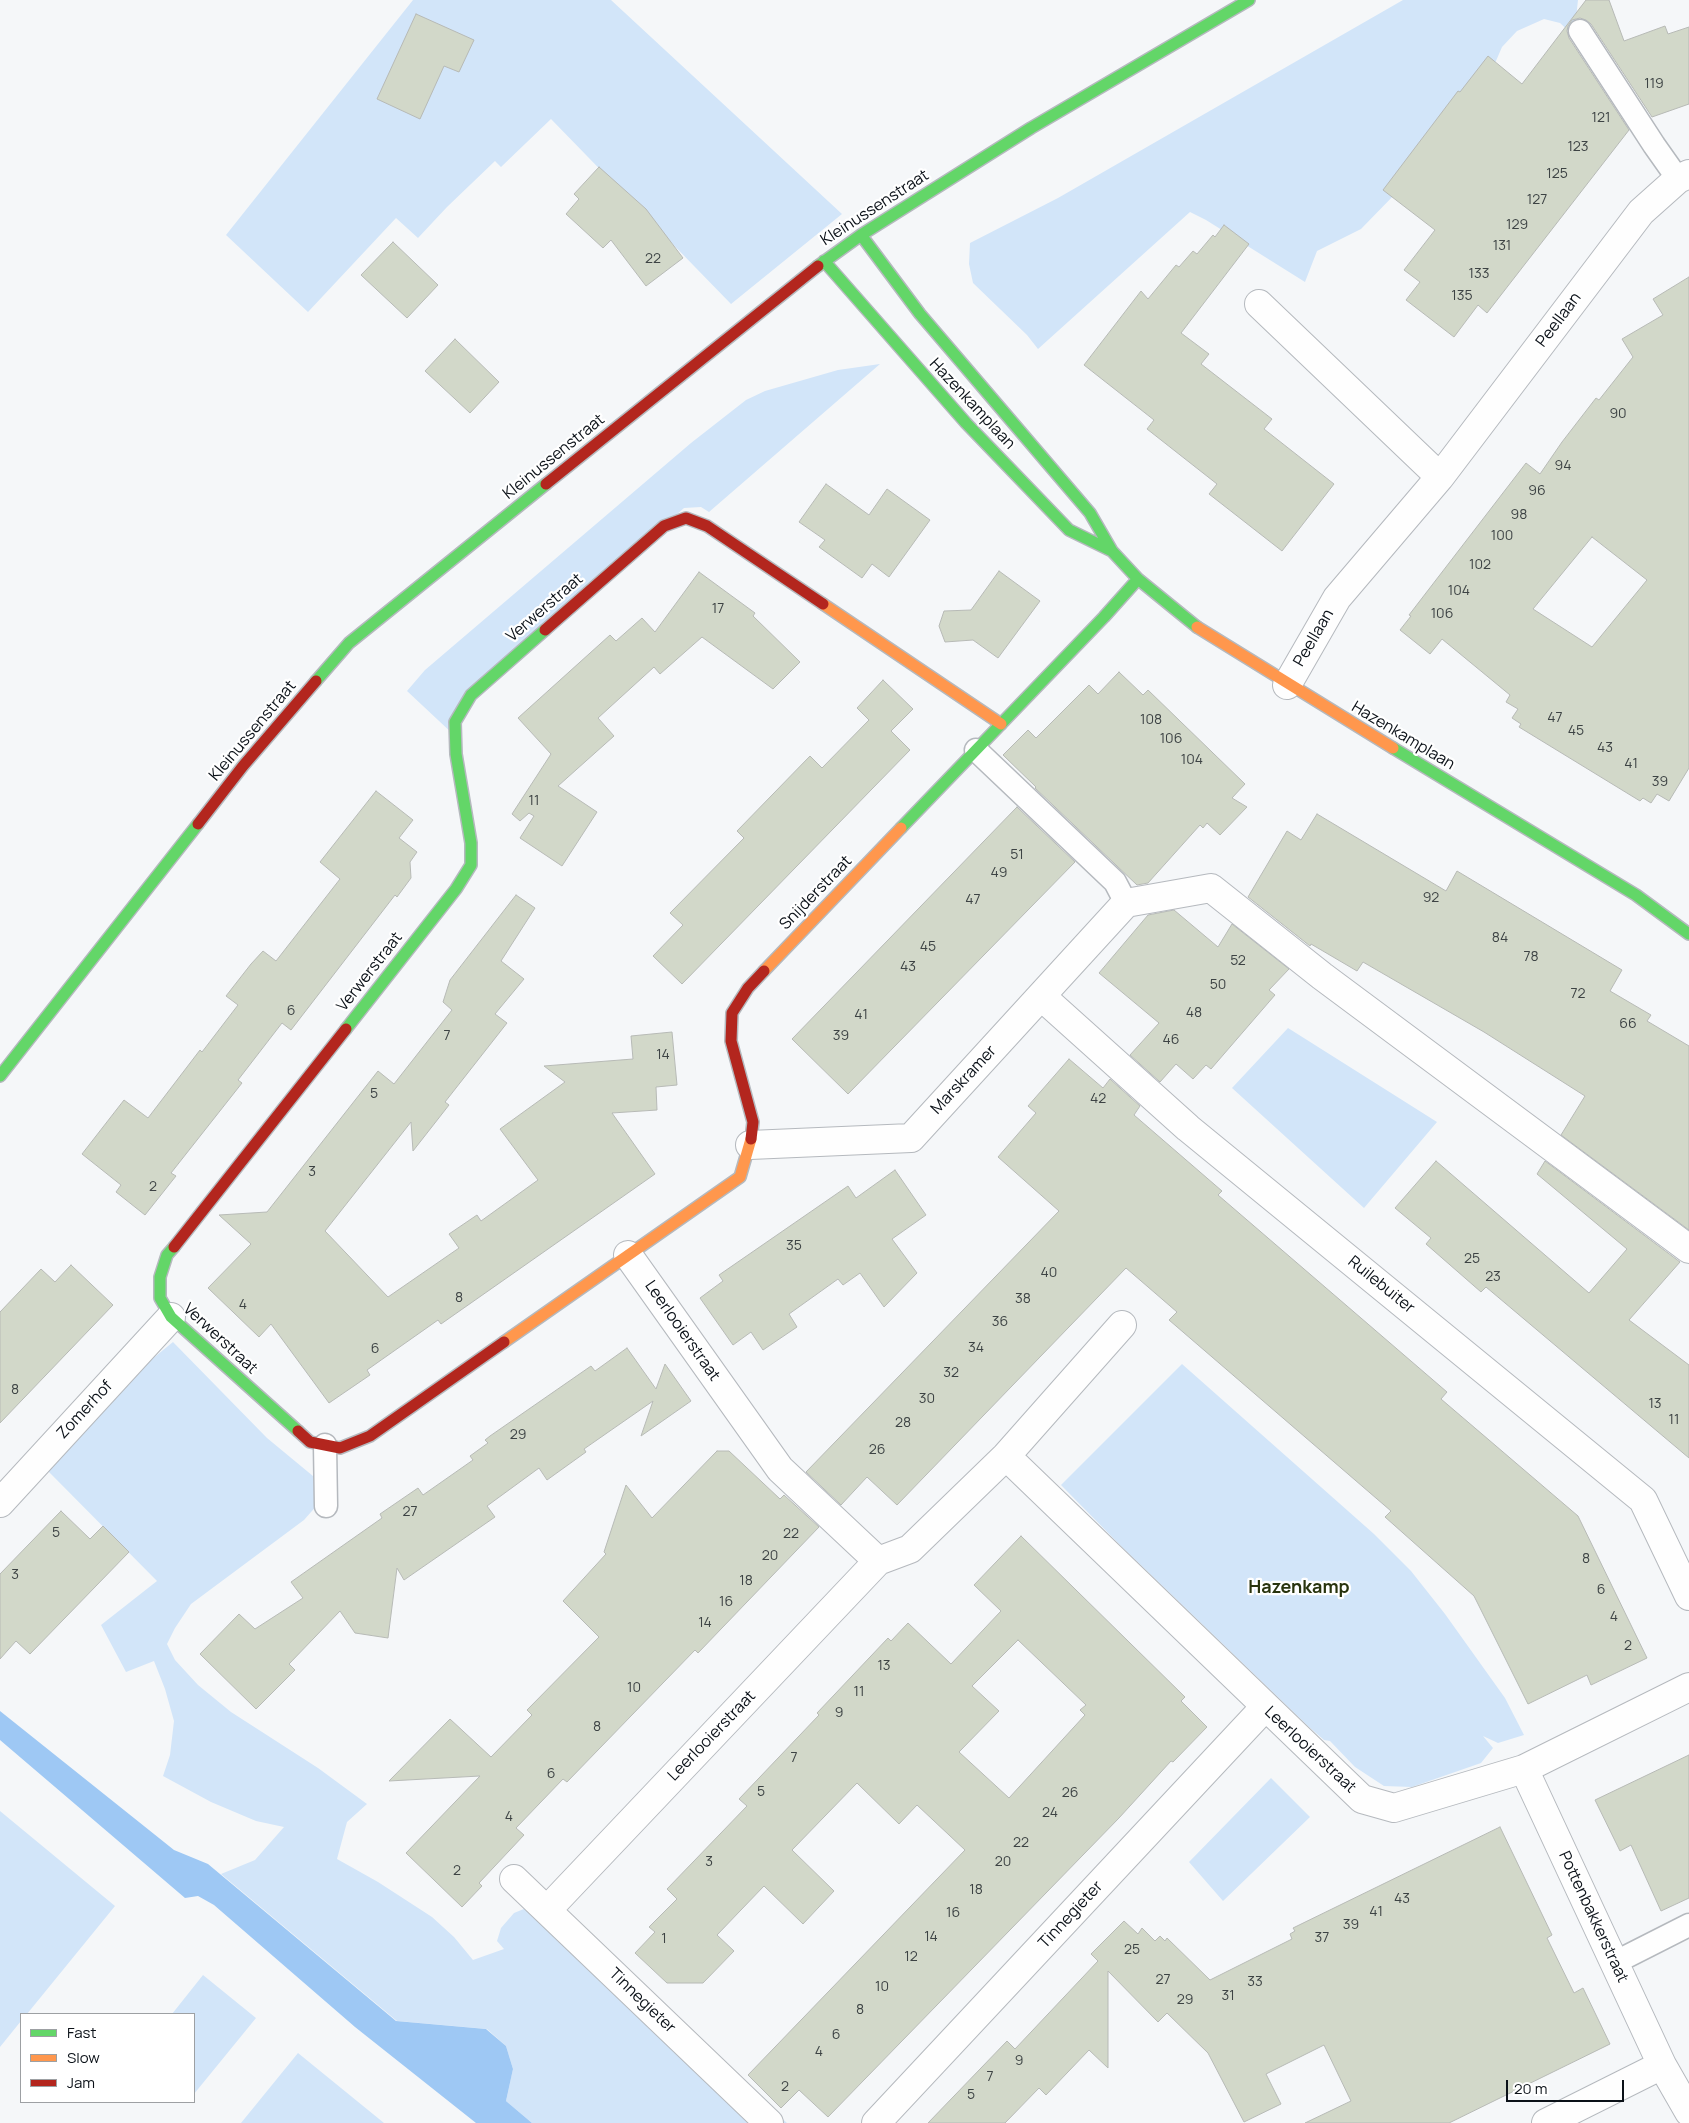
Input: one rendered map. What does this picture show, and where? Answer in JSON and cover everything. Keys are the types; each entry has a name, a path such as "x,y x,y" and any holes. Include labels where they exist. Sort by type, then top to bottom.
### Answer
{"street":[{"name":"Kleinussenstraat","path":"0,1076 243,766 349,644 824,261 861,235 1031,128 1249,0"},
{"name":"Peellaan","path":"1287,685 1338,598 1440,477 1642,212 1685,183"},
{"name":"Hazenkamplaan","path":"861,235 920,314 1090,513 1112,551 1138,579 1205,634 1636,895 1689,934"},
{"name":"Hazenkamplaan","path":"824,261 966,424 1069,530 1112,551"},
{"path":"1259,304 1440,477"},
{"name":"Verwerstraat","path":"628,1255 370,1436 340,1448 310,1442 171,1317 160,1298 160,1277 167,1255 456,889 471,865 471,843 456,754 455,722 471,695 664,526 686,518 707,526 1001,724"},
{"name":"Snijderstraat","path":"628,1255 740,1176 750,1145 753,1122 731,1040 732,1013 748,988 1138,579"},
{"path":"1126,903 1211,888 1322,976 1689,1249"},
{"name":"Marskramer","path":"750,1145 911,1138 1126,903"},
{"name":"Ruilebuiter","path":"1041,996 1188,1128 1643,1500 1689,1596"},
{"name":"Leerlooierstraat","path":"628,1255 780,1469 878,1562"},
{"name":"Zomerhof","path":"0,1503 171,1317"},
{"name":"Leerlooierstraat","path":"547,1910 878,1562 910,1549 1006,1456 1122,1325"},
{"name":"Leerlooierstraat","path":"1006,1456 1265,1708 1362,1799 1394,1808 1524,1769 1689,1687"},
{"name":"Tinnegieter","path":"876,2123 1265,1708"},
{"name":"Pottenbakkerstraat","path":"1524,1769 1662,2065 1689,2112"},
{"name":"Tinnegieter","path":"514,1879 769,2123"},
{"path":"1546,2123 1662,2065"}],"lane":[{"path":"1580,31 1654,146 1685,183"},
{"path":"976,750 1115,882 1126,903"},
{"path":"325,1445 326,1506"},
{"path":"1614,1963 1689,1925"}],"shaded area":[{"path":"413,0 611,0 842,214 731,304 551,119 501,167 495,161 418,238 396,218 308,312 226,235"},
{"path":"1403,0 1578,0 1574,36 1560,23 1544,19 1517,31 1502,47 1473,114 1361,229 1317,251 1305,282 1190,212 1038,349 1027,335 973,283 969,264 970,243 1058,198"},
{"path":"880,364 709,512 701,507 684,508 470,698 454,735 407,691 425,670 691,443 746,400 765,391 838,370"},
{"path":"1288,1028 1437,1122 1364,1208 1232,1088"},
{"path":"173,1342 267,1438 319,1481 319,1503 304,1520 191,1604 167,1644 175,1660 198,1685 231,1712 318,1768 367,1804 347,1822 337,1859 378,1882 432,1917 454,1937 473,1960 504,1949 497,1941 501,1928 514,1913 541,1902 787,2123 532,2123 506,2101 513,2069 506,2046 487,2029 397,2021 221,1874 255,1860 284,1827 256,1821 211,1802 163,1776 170,1755 174,1721 165,1689 154,1661 126,1672 101,1625 157,1581 48,1471 146,1364"},
{"path":"1182,1364 1374,1534 1411,1571 1445,1614 1505,1698 1524,1735 1498,1743 1483,1736 1493,1748 1481,1763 1412,1787 1384,1786 1355,1767 1330,1741 1324,1740 1309,1727 1120,1545 1061,1485"},
{"path":"1271,1778 1310,1817 1223,1901 1189,1862"},
{"path":"0,1811 115,1906 28,2013 20,2013 20,2022 0,2047"},
{"path":"203,1975 256,2018 195,2093 195,2013 173,2013"},
{"path":"298,2053 384,2123 241,2123"}],"water":[{"path":"0,1711 174,1850 208,1864 396,2021 486,2029 506,2046 513,2069 506,2101 532,2123 476,2123 355,2027 214,1905 198,1896 185,1898 0,1740"}],"building":[{"path":"1586,0 1609,0 1624,41 1665,26 1668,34 1689,27 1689,104 1652,117 1591,24 1580,18 1572,20 1567,31 1569,38 1629,130 1487,313 1478,305 1454,337 1406,300 1420,282 1404,270 1435,230 1383,190 1458,91 1460,92 1488,56 1522,84"},
{"path":"416,14 474,40 459,72 444,66 420,119 377,99"},
{"path":"599,167 646,209 683,258 646,286 611,240 603,248 566,214 579,199 574,194"},
{"path":"1224,225 1249,244 1181,333 1209,354 1201,364 1272,419 1264,429 1334,484 1282,551 1209,494 1217,484 1147,429 1154,420 1084,365 1141,291 1148,299 1176,265 1179,267 1193,251 1197,254 1213,235 1215,237"},
{"path":"393,242 438,285 407,318 361,275"},
{"path":"1689,277 1689,768 1669,801 1657,794 1651,803 1643,798 1640,801 1519,727 1521,724 1512,718 1518,709 1506,702 1510,695 1442,639 1430,654 1400,630 1411,616 1409,615 1526,463 1540,474 1596,398 1599,400 1633,357 1622,339 1663,315 1653,299","holes":["1592,537 1647,580 1592,647 1533,609"]},
{"path":"455,339 499,382 470,413 425,371"},
{"path":"826,484 869,515 887,489 930,520 889,577 872,564 862,578 819,547 825,540 799,522"},
{"path":"999,571 1040,601 998,658 973,640 945,642 939,626 944,611 971,610"},
{"path":"699,572 755,613 753,616 800,662 773,689 702,637 660,674 654,667 598,718 614,736 558,786 597,812 562,866 520,838 534,816 529,813 520,821 512,814 551,754 518,718 610,635 616,641 642,618 655,632"},
{"path":"1119,672 1143,695 1148,690 1245,784 1232,798 1247,807 1220,835 1207,823 1203,828 1200,825 1148,883 1137,885 1003,755 1028,730 1036,738 1089,685 1098,694"},
{"path":"883,680 913,709 891,731 910,750 682,984 653,956 683,925 670,913 744,838 737,831 810,756 822,768 869,720 857,708"},
{"path":"376,791 413,820 399,838 417,852 410,862 411,878 397,897 395,895 291,1030 282,1023 238,1080 242,1083 171,1173 176,1176 145,1215 116,1192 121,1185 82,1154 124,1100 148,1118 200,1050 202,1052 238,1005 226,996 251,964 263,951 276,961 340,879 320,862"},
{"path":"1017,807 1075,862 848,1094 792,1039"},
{"path":"1317,814 1446,891 1457,871 1622,970 1610,991 1651,1015 1647,1021 1689,1046 1689,1230 1561,1135 1585,1096 1484,1032 1363,962 1357,971 1311,944 1310,946 1248,897 1287,831 1301,840"},
{"path":"516,895 535,908 501,961 524,979 495,1014 507,1023 445,1102 449,1105 413,1151 411,1122 325,1231 388,1297 459,1248 449,1234 477,1215 481,1221 538,1180 500,1129 565,1082 544,1066 633,1059 631,1036 672,1032 677,1085 656,1087 657,1110 612,1113 655,1174 441,1324 438,1320 367,1370 370,1375 329,1403 271,1324 259,1337 208,1288 251,1244 219,1215 267,1212 378,1071 394,1084 452,1010 443,1002 450,980"},
{"path":"1174,910 1218,947 1232,924 1289,969 1269,990 1275,995 1211,1069 1206,1065 1193,1079 1176,1064 1160,1082 1130,1055 1159,1023 1099,973 1148,915"},
{"path":"1069,1059 1103,1088 1110,1079 1140,1106 1134,1115 1222,1191 1218,1195 1447,1392 1441,1399 1578,1516 1647,1658 1591,1685 1587,1675 1528,1704 1474,1596 1385,1517 1391,1511 1169,1320 1177,1312 1126,1268 897,1505 867,1477 841,1505 806,1472 1059,1211 998,1157 1036,1113 1028,1106"},
{"path":"1436,1161 1589,1293 1627,1249 1537,1174 1545,1161 1680,1262 1629,1320 1689,1365 1689,1458 1486,1287 1481,1292 1426,1244 1431,1238 1395,1208"},
{"path":"895,1170 926,1215 892,1239 917,1273 884,1307 860,1273 843,1285 838,1279 789,1314 797,1327 763,1350 751,1332 733,1345 700,1298 723,1281 719,1275 848,1186 856,1198"},
{"path":"71,1265 113,1305 0,1423 0,1312 41,1269 55,1282"},
{"path":"627,1348 656,1389 665,1364 691,1401 641,1436 653,1401 584,1449 586,1452 547,1480 539,1468 487,1506 495,1517 404,1580 397,1568 388,1638 355,1633 340,1611 289,1664 295,1670 256,1709 200,1654 239,1614 255,1629 303,1598 291,1582 382,1518 380,1514 418,1488 423,1495 473,1460 470,1456 488,1443 485,1440 490,1436 591,1366 595,1371"},
{"path":"717,1451 729,1451 780,1499 784,1495 819,1527 698,1653 695,1650 567,1782 563,1779 516,1828 524,1835 479,1883 482,1886 462,1907 406,1853 480,1776 389,1781 450,1719 491,1757 532,1715 527,1710 599,1637 563,1601 606,1554 604,1552 626,1485 652,1518"},
{"path":"61,1511 90,1539 103,1526 129,1552 30,1654 16,1641 0,1659 0,1574"},
{"path":"1021,1536 1185,1697 1181,1701 1207,1727 1173,1762 1171,1761 1119,1818 828,2117 799,2090 781,2108 748,2075 965,1850 917,1805 899,1824 857,1783 792,1850 834,1891 803,1924 764,1886 717,1935 734,1951 703,1983 667,1983 635,1953 655,1932 649,1927 677,1899 667,1889 747,1806 739,1799 819,1715 817,1713 888,1638 891,1641 908,1623 951,1664 1001,1611 974,1585","holes":["1018,1640 1086,1705 1080,1710 1085,1715 1009,1798 959,1752 999,1711 972,1686"]},
{"path":"1689,1755 1689,1898 1661,1911 1631,1845 1620,1851 1595,1800"},
{"path":"1500,1827 1552,1935 1547,1938 1574,1993 1583,1988 1610,2044 1449,2123 1305,2123 1351,2101 1324,2045 1266,2074 1281,2104 1244,2122 1208,2053 1167,2013 1158,2022 1108,1971 1108,2068 1089,2050 1046,2095 1039,2088 1005,2123 928,2123 1007,2041 1015,2049 1098,1961 1091,1954 1124,1921 1138,1934 1142,1928 1155,1941 1160,1936 1165,1941 1167,1938 1210,1980 1292,1939 1290,1934 1295,1931 1293,1928"}],"traffic: fast":[{"path":"818,266 861,235 1031,128 1249,0"},
{"path":"861,235 920,314 1090,513 1112,551 1138,579 1197,627"},
{"path":"824,261 966,423 1069,530 1112,551"},
{"path":"316,681 349,643 546,484"},
{"path":"901,828 1104,617 1138,579"},
{"path":"346,1029 456,889 471,865 471,843 456,754 455,722 471,695 545,630"},
{"path":"1393,748 1636,895 1689,934"},
{"path":"0,1076 198,824"},
{"path":"174,1247 167,1255 160,1277 160,1298 171,1317 298,1431"}],"traffic: slow":[{"path":"823,604 1001,724"},
{"path":"1197,627 1393,748"},
{"path":"764,971 901,828"},
{"path":"504,1342 740,1177 751,1139"}],"traffic: jam":[{"path":"546,484 818,266"},
{"path":"545,630 664,526 686,518 707,526 823,604"},
{"path":"198,824 243,766 316,681"},
{"path":"751,1139 753,1122 731,1041 732,1013 748,988 764,971"},
{"path":"174,1247 346,1029"},
{"path":"298,1431 310,1442 340,1448 370,1436 504,1342"}],"district":[{"name":"Hazenkamp","path":"1299,1588"}]}
